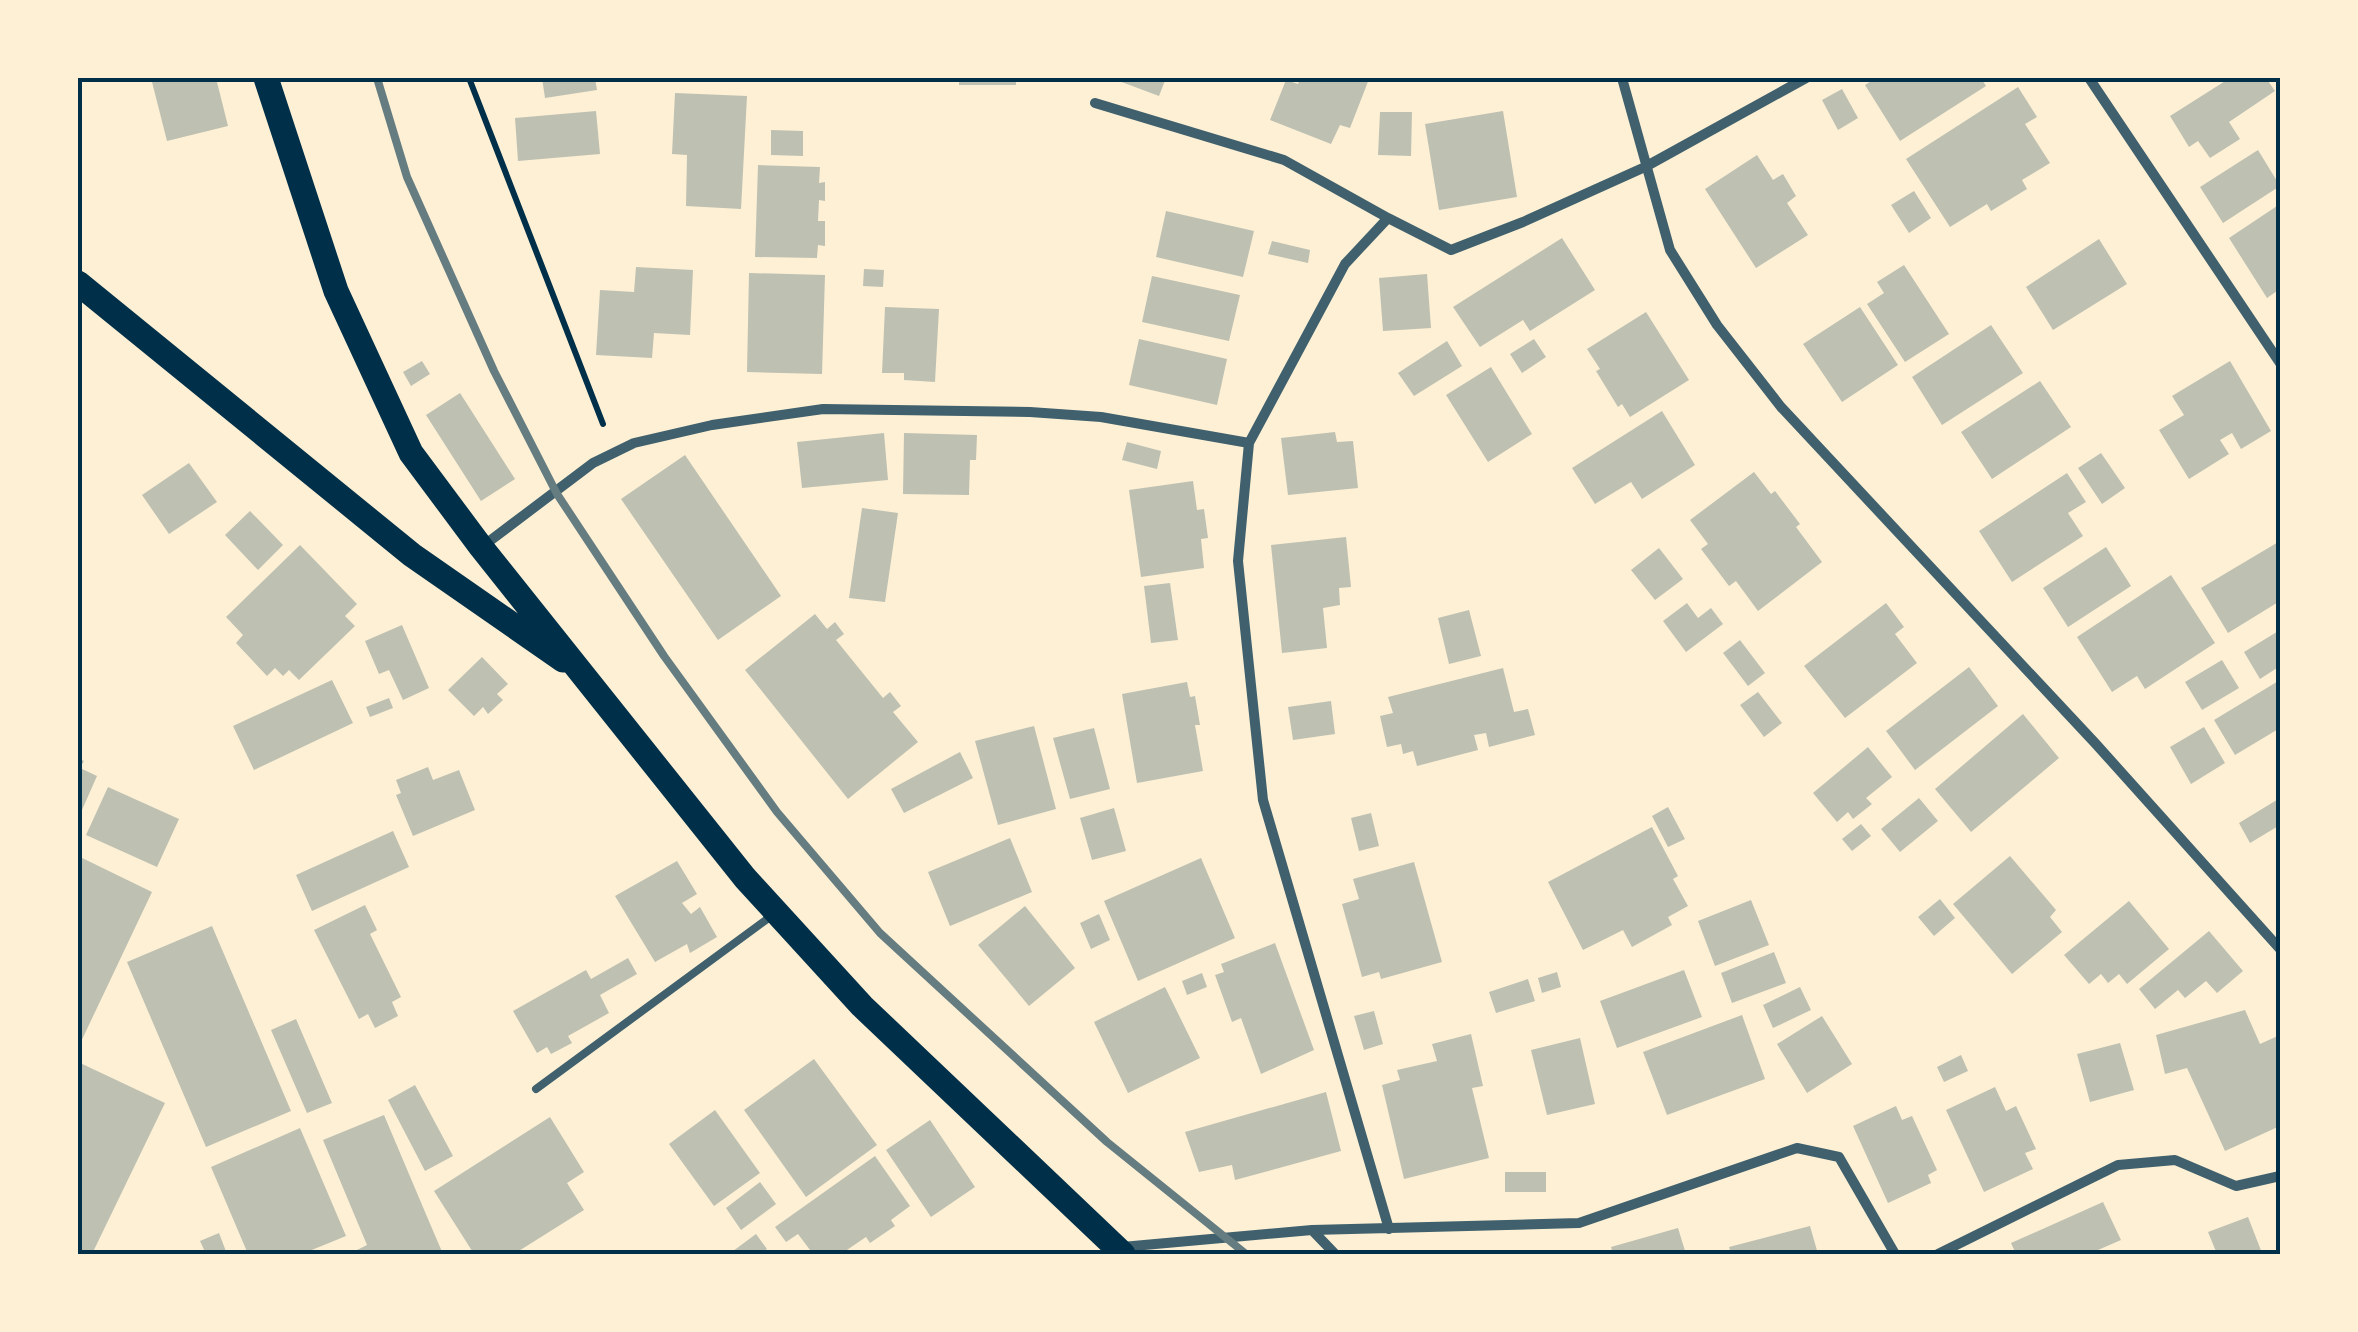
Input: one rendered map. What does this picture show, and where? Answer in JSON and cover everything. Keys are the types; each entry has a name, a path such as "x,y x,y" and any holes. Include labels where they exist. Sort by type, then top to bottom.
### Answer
{"main road":[{"path":"266,78 336,291 410,453 745,878 862,1006 1121,1251"},
{"path":"78,283 412,555 586,676"}],"street":[{"path":"1622,78 1670,250 1716,324 1780,406 2095,743 2280,949"},
{"path":"1095,103 1284,160 1451,250 1645,167 1806,78"},
{"path":"2089,78 2280,363"},
{"path":"1388,218 1345,264 1249,443 1238,561 1263,800 1389,1228"},
{"path":"481,547 594,463 634,443 712,425 823,409 1100,417 1249,443"},
{"path":"1121,1251 1306,1231 1578,1223 1797,1148 1839,1157 1895,1254"},
{"path":"1938,1254 2118,1166 2176,1160 2236,1186 2280,1176"},
{"path":"1306,1231 1335,1254"}],"lane":[{"path":"536,1089 777,912"}],"path":[{"path":"469,78 614,454"}],"building":[{"path":"151,78 216,78 228,126 167,141"},
{"path":"542,78 595,78 597,90 545,98"},
{"path":"959,78 1016,78 1016,85 959,85"},
{"path":"1111,78 1166,78 1159,96"},
{"path":"1300,78 1369,79 1350,128 1340,125 1331,144 1270,120 1286,80 1298,84"},
{"path":"1876,78 1981,78 1986,86 1900,141 1865,85"},
{"path":"2230,78 2266,78 2275,91 2229,122 2240,139 2210,158 2198,141 2189,147 2170,116"},
{"path":"2018,87 2037,117 2025,124 2050,163 2022,180 2027,189 1991,211 1987,204 1950,227 1906,159"},
{"path":"1842,89 1858,118 1838,130 1822,100"},
{"path":"675,93 747,96 741,209 686,206 687,155 672,154"},
{"path":"596,111 600,154 518,161 515,118"},
{"path":"1503,111 1517,197 1439,210 1425,124"},
{"path":"1380,112 1412,112 1411,156 1378,155"},
{"path":"771,130 803,131 803,156 771,155"},
{"path":"2258,150 2280,186 2223,223 2200,187"},
{"path":"1757,155 1773,180 1783,174 1796,196 1787,203 1808,235 1756,268 1705,189"},
{"path":"758,165 820,167 819,183 825,182 825,201 819,200 818,221 825,221 825,246 818,245 817,258 755,257"},
{"path":"1914,191 1931,218 1909,233 1891,205"},
{"path":"2280,204 2280,289 2267,298 2229,238"},
{"path":"1166,211 1254,231 1243,277 1156,257"},
{"path":"1562,238 1595,290 1530,331 1523,320 1480,347 1453,307"},
{"path":"2099,239 2127,284 2053,330 2026,287"},
{"path":"1272,241 1310,250 1308,263 1268,254"},
{"path":"1904,265 1949,334 1905,362 1867,304 1884,293 1877,282"},
{"path":"636,267 693,270 690,335 654,333 652,358 596,355 600,290 634,292"},
{"path":"864,269 884,270 883,287 863,286"},
{"path":"749,273 825,275 822,374 747,372"},
{"path":"1427,274 1431,328 1383,331 1379,278"},
{"path":"1152,276 1240,295 1229,341 1142,322"},
{"path":"885,307 939,309 935,382 904,380 904,373 882,373"},
{"path":"1860,307 1898,365 1842,402 1803,344"},
{"path":"1646,312 1689,380 1630,417 1622,404 1618,407 1587,349"},
{"path":"1991,325 2023,373 1942,425 1912,377"},
{"path":"1139,339 1227,359 1217,405 1129,385"},
{"path":"1534,339 1546,357 1522,373 1510,354"},
{"path":"1447,341 1462,366 1414,396 1398,373"},
{"path":"422,361 430,374 411,386 403,372"},
{"path":"2230,361 2271,431 2241,449 2232,433 2220,440 2229,454 2189,479 2159,430 2184,415 2172,396"},
{"path":"1491,367 1532,434 1488,462 1446,395"},
{"path":"2040,381 2071,427 1992,479 1961,432"},
{"path":"460,393 515,479 481,501 426,415"},
{"path":"1662,411 1695,465 1642,499 1631,482 1595,504 1572,468"},
{"path":"1335,432 1337,442 1353,441 1358,488 1288,495 1281,438"},
{"path":"884,433 888,480 802,488 797,442"},
{"path":"904,433 977,435 976,460 970,460 969,495 903,494"},
{"path":"1127,442 1161,451 1157,469 1122,460"},
{"path":"2101,453 2125,488 2102,504 2078,468"},
{"path":"685,455 781,596 718,640 621,499"},
{"path":"189,463 217,502 169,534 142,495"},
{"path":"1754,472 1771,494 1775,491 1800,524 1796,527 1822,562 1758,611 1736,581 1729,586 1701,549 1708,544 1690,520"},
{"path":"2067,473 2086,502 2068,513 2083,536 2012,582 1979,531"},
{"path":"1193,481 1197,510 1204,509 1208,538 1201,539 1204,568 1141,577 1129,490"},
{"path":"862,508 898,513 885,602 849,598"},
{"path":"250,511 283,545 258,570 225,535"},
{"path":"1346,537 1351,587 1339,588 1340,605 1323,608 1327,648 1282,653 1271,545"},
{"path":"2280,541 2280,601 2228,633 2201,588"},
{"path":"300,545 357,604 345,616 355,626 299,680 289,670 283,676 275,668 267,676 236,643 243,635 226,617"},
{"path":"2106,547 2131,586 2068,627 2043,588"},
{"path":"1659,548 1683,579 1655,600 1631,570"},
{"path":"2171,575 2215,643 2145,689 2137,676 2112,692 2077,637"},
{"path":"1170,583 1178,640 1151,643 1144,586"},
{"path":"1687,603 1698,618 1711,608 1723,624 1686,652 1663,621"},
{"path":"1886,603 1904,627 1895,634 1917,663 1845,718 1804,666"},
{"path":"1469,610 1481,656 1449,664 1438,618"},
{"path":"815,614 827,629 835,622 844,634 836,640 883,698 890,692 901,706 893,712 918,742 848,799 745,670"},
{"path":"402,625 429,688 403,700 389,670 379,674 365,641"},
{"path":"2280,630 2280,666 2260,679 2244,652"},
{"path":"1740,640 1765,673 1748,686 1723,653"},
{"path":"482,657 508,684 497,694 503,700 488,714 483,707 474,716 448,690"},
{"path":"2222,660 2239,688 2202,710 2185,682"},
{"path":"1969,667 1998,706 1915,770 1886,731"},
{"path":"1503,668 1514,712 1528,709 1535,735 1489,747 1486,733 1474,735 1478,750 1417,766 1413,751 1403,754 1401,744 1387,747 1380,716 1393,713 1388,697"},
{"path":"332,680 353,723 254,770 233,726"},
{"path":"2280,680 2280,728 2235,755 2214,720"},
{"path":"1187,682 1190,697 1195,696 1200,725 1195,725 1203,771 1137,783 1122,694"},
{"path":"1758,692 1782,723 1764,737 1740,705"},
{"path":"389,698 393,708 370,717 366,707"},
{"path":"1331,701 1335,734 1293,740 1288,707"},
{"path":"2023,714 2059,758 1971,832 1935,789"},
{"path":"1034,726 1056,809 998,825 975,741"},
{"path":"2204,727 2225,763 2191,784 2170,747"},
{"path":"1094,728 1110,789 1070,799 1053,738"},
{"path":"1868,747 1892,777 1866,798 1872,804 1853,819 1848,812 1837,822 1813,793"},
{"path":"960,752 973,778 904,813 891,789"},
{"path":"78,758 84,761 80,768 97,776 78,819"},
{"path":"428,767 433,780 459,770 475,810 413,836 396,795 401,793 396,780"},
{"path":"108,787 179,819 157,867 86,835"},
{"path":"1919,798 1938,821 1900,852 1881,829"},
{"path":"2280,798 2280,825 2250,843 2239,823"},
{"path":"1668,807 1685,839 1668,847 1652,816"},
{"path":"1114,808 1126,851 1092,860 1080,818"},
{"path":"1371,813 1379,846 1359,851 1351,818"},
{"path":"1861,824 1871,836 1852,851 1842,839"},
{"path":"1652,827 1678,876 1673,879 1688,906 1668,917 1672,925 1632,947 1623,930 1583,950 1548,882"},
{"path":"393,831 409,867 312,911 296,875"},
{"path":"1010,838 1032,892 950,926 928,872"},
{"path":"78,856 152,892 78,1048"},
{"path":"2010,856 2056,910 2050,917 2062,932 2012,974 1953,904"},
{"path":"1201,858 1235,938 1138,981 1104,901"},
{"path":"677,861 697,894 682,903 691,914 700,907 717,937 690,953 687,944 655,962 615,896"},
{"path":"1414,862 1442,962 1381,979 1379,972 1362,977 1342,904 1359,899 1353,879"},
{"path":"1940,899 1955,918 1934,936 1918,917"},
{"path":"1751,900 1769,945 1715,966 1698,921"},
{"path":"2129,901 2169,949 2127,984 2119,974 2108,983 2101,974 2089,984 2064,955"},
{"path":"365,905 377,930 370,934 401,997 392,1002 398,1016 375,1028 368,1014 359,1019 314,930"},
{"path":"1025,906 1075,968 1029,1006 978,945"},
{"path":"1099,914 1110,940 1091,949 1080,923"},
{"path":"212,926 291,1111 206,1147 127,962"},
{"path":"2209,931 2243,971 2217,993 2206,981 2185,998 2178,990 2155,1009 2139,989"},
{"path":"1275,943 1314,1050 1261,1074 1241,1018 1232,1022 1215,975 1224,972 1221,964"},
{"path":"1774,952 1786,983 1732,1003 1721,973"},
{"path":"628,958 637,974 600,995 609,1013 568,1036 572,1043 551,1054 547,1047 537,1053 513,1011 586,970 591,979"},
{"path":"1684,970 1702,1017 1617,1048 1600,1001"},
{"path":"1557,972 1561,987 1542,993 1538,978"},
{"path":"1202,973 1207,987 1187,995 1182,981"},
{"path":"1528,979 1535,1001 1496,1013 1489,992"},
{"path":"1165,987 1200,1058 1128,1093 1094,1022"},
{"path":"1800,987 1811,1010 1773,1028 1763,1005"},
{"path":"2245,1010 2260,1044 2280,1035 2280,1126 2225,1151 2187,1068 2165,1074 2156,1035"},
{"path":"1374,1011 1383,1044 1364,1050 1354,1016"},
{"path":"1742,1015 1765,1079 1667,1115 1643,1052"},
{"path":"1822,1016 1852,1064 1807,1093 1777,1044"},
{"path":"296,1019 332,1103 307,1113 271,1030"},
{"path":"1471,1034 1483,1086 1472,1088 1489,1158 1404,1179 1382,1085 1400,1080 1397,1070 1437,1061 1432,1044"},
{"path":"1580,1038 1595,1104 1547,1115 1531,1050"},
{"path":"2120,1043 2134,1090 2090,1102 2077,1054"},
{"path":"1961,1055 1968,1071 1944,1082 1937,1067"},
{"path":"814,1059 877,1145 806,1197 744,1110"},
{"path":"78,1062 165,1103 92,1254 78,1254"},
{"path":"415,1085 453,1156 425,1171 388,1100"},
{"path":"1995,1087 2006,1111 2016,1106 2036,1149 2025,1153 2033,1169 1984,1192 1946,1110"},
{"path":"1326,1092 1341,1151 1235,1180 1232,1165 1199,1172 1185,1132"},
{"path":"1896,1106 1902,1120 1912,1116 1937,1170 1928,1175 1931,1183 1888,1203 1853,1126"},
{"path":"715,1110 760,1173 714,1206 669,1144"},
{"path":"384,1115 443,1254 356,1254 367,1245 323,1140"},
{"path":"550,1117 584,1172 567,1183 584,1210 514,1254 474,1254 434,1191"},
{"path":"930,1120 975,1187 931,1217 886,1150"},
{"path":"300,1128 346,1236 302,1254 248,1254 211,1167"},
{"path":"875,1156 910,1206 891,1220 895,1226 870,1243 866,1237 841,1254 813,1254 798,1234 786,1242 775,1227"},
{"path":"1505,1172 1546,1172 1546,1192 1505,1192"},
{"path":"760,1182 776,1204 741,1230 726,1208"},
{"path":"2103,1202 2121,1240 2098,1250 2100,1254 2016,1254 2011,1243"},
{"path":"2248,1217 2262,1253 2217,1254 2208,1232"},
{"path":"1810,1226 1818,1254 1731,1254 1729,1247"},
{"path":"1678,1228 1686,1254 1613,1254 1611,1247"},
{"path":"219,1233 227,1254 206,1254 200,1241"},
{"path":"756,1234 767,1249 760,1254 729,1254"}],"railway":[{"path":"377,78 407,177 494,371 557,494 664,656 777,812 880,933 1107,1142 1246,1254"}]}
